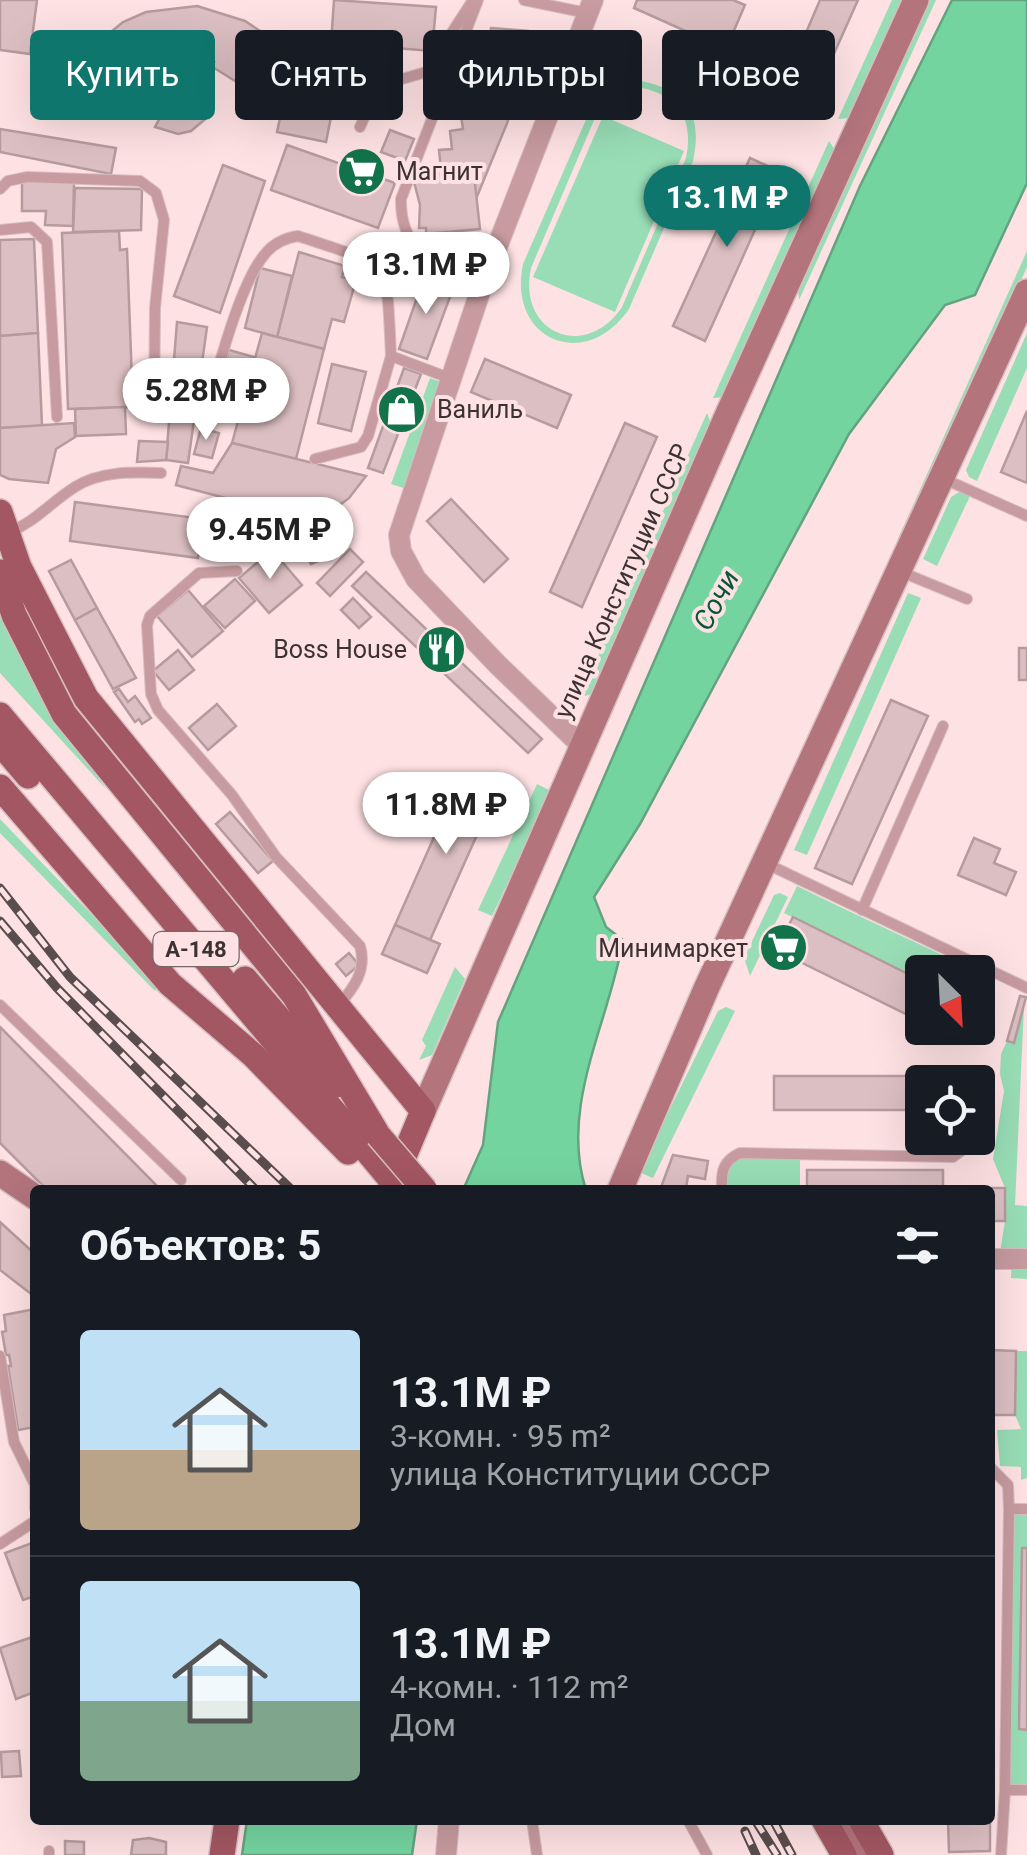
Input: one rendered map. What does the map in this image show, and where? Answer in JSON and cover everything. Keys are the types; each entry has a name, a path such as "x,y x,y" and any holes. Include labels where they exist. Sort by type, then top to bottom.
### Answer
{"main road":[{"name":"улица Конституции СССР","path":"389,1185 727,416 916,0"},
{"path":"624,1185 764,862 1027,292"},
{"path":"4,522 19,567 86,698 423,1111"},
{"name":"А-148","path":"0,572 7,607 64,714 294,995 378,1135"},
{"name":"А-148","path":"0,694 421,1185"},
{"name":"А-148","path":"0,715 386,1185"},
{"name":"А-148","path":"0,742 362,1166"},
{"name":"А-148","path":"1,789 170,984 253,1055 386,1185"},
{"path":"0,1173 30,1194"},
{"path":"222,1855 226,1825"},
{"path":"827,1825 844,1855"},
{"path":"846,1825 862,1855"},
{"path":"864,1825 881,1855"}],"street":[{"path":"582,746 496,664 416,578 401,550 399,534 483,283 590,6"},
{"path":"995,1259 1027,1259"},
{"path":"446,1855 448,1825"}],"lane":[{"path":"360,127 378,86 433,70 447,40 475,0"},
{"path":"475,0 401,200 400,216 405,232 427,258 483,283"},
{"path":"524,0 590,6"},
{"path":"0,188 8,181 27,177 140,181 156,194 164,220 156,308 154,414"},
{"path":"0,230 32,226 47,242 57,417"},
{"path":"207,408 223,348 257,264 268,250 298,236 370,260 380,269 388,289 391,356 368,436 361,446 315,459"},
{"path":"391,356 453,379"},
{"path":"4,522 26,526 76,486 92,480 126,472 161,472"},
{"path":"941,478 1027,516"},
{"path":"238,571 199,573 150,616 147,625 151,694 158,710 232,796 276,857 360,946 362,968 352,990 337,1007"},
{"path":"898,571 967,599"},
{"path":"862,910 943,726"},
{"path":"764,862 1027,988"},
{"path":"0,1004 181,1180"},
{"path":"722,1185 728,1158 740,1152 956,1155"},
{"path":"0,1356 14,1442 30,1476"},
{"path":"995,1472 1008,1485 1009,1509 1001,1855"},
{"path":"1009,1509 1027,1509"},
{"path":"0,1544 30,1524"},
{"path":"1005,1790 1027,1790"},
{"path":"533,1825 536,1855"},
{"path":"691,1825 707,1855"}],"shaded area":[{"path":"892,0 910,0 849,118 838,119"},
{"path":"930,0 936,0 799,300 798,289"},
{"path":"642,81 662,87 662,95 642,88"},
{"path":"586,120 594,120 531,268 529,291 534,309 557,332 573,336 607,324 622,307 686,158 685,120 694,120 693,161 629,309 611,329 592,340 572,343 554,339 538,329 527,312 521,290 523,264"},
{"path":"601,120 612,120 684,151 615,312 533,277"},
{"path":"829,141 835,150 725,397 713,398"},
{"path":"1027,251 1027,267 903,543 897,541"},
{"path":"1027,333 1027,368 977,481 966,470"},
{"path":"430,378 445,383 406,489 391,484"},
{"path":"707,413 712,426 594,693 585,696 581,694"},
{"path":"961,491 970,496 937,566 923,559 951,497"},
{"path":"908,593 921,598 807,855 794,850"},
{"path":"0,610 46,702 106,789 0,673"},
{"path":"537,784 551,791 492,916 478,910"},
{"path":"0,819 159,985 155,991 0,833"},
{"path":"797,886 941,955 905,955 905,973 784,913"},
{"path":"774,895 788,897 750,976 744,958"},
{"path":"455,967 465,979 432,1055 419,1060 426,1046 422,1040"},
{"path":"1024,1006 1015,1205 1027,1206 1027,1279 1011,1278 1012,1259 999,1259 1005,1188 993,1159 1004,1091 1001,1054 1007,1041 1014,1042"},
{"path":"726,1007 735,1011 653,1178 639,1172 718,1011"},
{"path":"800,1153 800,1185 723,1185 728,1158"},
{"path":"1016,1351 1027,1351 1027,1478 1021,1480 1021,1467 1000,1466 997,1430 1021,1429 1015,1415"},
{"path":"1009,1509 1027,1509 1027,1790 1005,1790"}],"water":[{"name":"Сочи","path":"952,0 1027,0 1027,183 975,295 945,305 849,434 640,824 594,897 606,927 623,940 582,1096 579,1159 585,1185 465,1185 483,1145 498,1022 860,186"},
{"path":"246,1825 416,1825 412,1855 242,1855"}],"building":[{"path":"0,0 37,0 33,30 30,30 30,54 0,50"},
{"path":"334,0 436,7 434,30 423,30 423,50 403,49 403,30 332,30"},
{"path":"637,0 733,0 745,5 734,30 683,30 634,8"},
{"path":"820,0 858,0 835,51 835,30 807,30"},
{"path":"197,6 245,21 258,30 235,30 235,81 215,68 215,30 113,30 146,12"},
{"path":"159,120 204,120 191,131 178,134 155,127"},
{"path":"280,120 330,120 326,142 277,132"},
{"path":"462,120 508,121 476,199 473,166 441,169 439,150 452,149 450,131 463,129"},
{"path":"0,129 116,148 111,174 0,152"},
{"path":"390,130 414,139 405,161 381,152"},
{"path":"287,145 395,183 378,228 271,190"},
{"path":"750,158 781,172 705,341 673,326"},
{"path":"223,165 265,181 220,313 174,296"},
{"path":"473,166 480,229 426,234 426,228 419,228 420,205 414,182 439,177 441,169"},
{"path":"22,181 74,182 73,226 45,225 46,211 22,211"},
{"path":"75,188 142,189 141,230 73,232"},
{"path":"119,231 120,250 127,249 133,407 68,409 62,233"},
{"path":"34,239 38,333 0,336 0,240"},
{"path":"299,252 345,266 342,277 356,280 344,322 332,319 324,349 277,337"},
{"path":"260,268 292,276 277,337 245,328"},
{"path":"425,275 454,286 427,359 399,349"},
{"path":"177,322 207,327 188,463 166,460"},
{"path":"38,333 42,426 0,428 0,336"},
{"path":"262,333 324,349 296,459 232,443"},
{"path":"229,350 254,357 240,410 214,403"},
{"path":"485,359 571,395 557,428 471,392"},
{"path":"332,364 366,372 351,431 318,423"},
{"path":"404,368 421,374 383,473 368,468"},
{"path":"125,407 126,434 76,436 75,409"},
{"path":"1027,411 1027,483 1001,472"},
{"path":"74,423 75,437 56,449 48,483 0,475 0,428"},
{"path":"625,423 657,437 582,607 550,592"},
{"path":"201,428 219,433 212,458 194,454"},
{"path":"139,441 168,442 166,460 137,462"},
{"path":"232,443 366,476 349,498 317,522 176,485 181,466 213,473"},
{"path":"451,499 508,559 484,582 427,521"},
{"path":"75,502 203,519 198,558 70,541"},
{"path":"206,512 271,522 269,544 232,539 231,547 202,543"},
{"path":"325,524 338,552 311,564 298,536"},
{"path":"350,549 363,562 330,596 317,583"},
{"path":"272,550 302,585 269,613 239,578"},
{"path":"71,560 97,608 75,620 49,571"},
{"path":"366,572 542,739 528,753 352,586"},
{"path":"235,579 255,601 225,628 204,606"},
{"path":"188,590 223,631 192,657 157,616"},
{"path":"353,598 371,617 359,628 341,610"},
{"path":"97,608 136,678 113,689 75,620"},
{"path":"1019,648 1027,648 1027,680 1019,680"},
{"path":"178,650 194,670 169,690 153,671"},
{"path":"119,689 128,702 135,696 151,718 142,724 139,719 135,722 114,692"},
{"path":"891,700 928,716 852,884 815,868"},
{"path":"217,704 236,726 208,750 189,728"},
{"path":"462,774 497,790 430,940 395,925"},
{"path":"230,812 273,861 258,873 216,824"},
{"path":"974,838 1000,849 994,863 1016,872 1006,895 958,875"},
{"path":"793,917 905,973 905,1014 776,950"},
{"path":"395,925 440,944 427,973 382,954"},
{"path":"349,953 359,965 346,976 336,964"},
{"path":"1020,996 1026,997 1014,1043 1007,1041"},
{"path":"0,1027 156,1185 42,1185 0,1143"},
{"path":"774,1076 905,1076 905,1110 774,1110"},
{"path":"673,1155 708,1161 705,1179 688,1176 686,1185 662,1185"},
{"path":"807,1170 943,1170 943,1185 807,1185"},
{"path":"995,1188 1005,1188 1005,1221 995,1221"},
{"path":"0,1222 30,1249 30,1293 0,1270"},
{"path":"30,1310 30,1428 18,1430 11,1366 2,1332 6,1331 4,1315"},
{"path":"995,1350 1016,1351 1015,1415 995,1415"},
{"path":"30,1544 30,1598 23,1600 5,1553"},
{"path":"1022,1548 1027,1548 1027,1730 1019,1729"},
{"path":"30,1638 30,1694 16,1699 0,1648"},
{"path":"19,1751 21,1776 2,1777 1,1752"},
{"path":"948,1825 990,1825 990,1851 949,1852"},
{"path":"133,1840 166,1842 166,1855 131,1855"},
{"path":"65,1841 84,1842 84,1855 65,1855"}],"railway":[{"path":"0,888 70,977 287,1185"},
{"path":"0,921 57,988 251,1185"},
{"path":"758,1825 777,1855"},
{"path":"776,1825 792,1855"},
{"path":"745,1831 756,1855"}],"place":[{"name":"Магнит","path":"361,171"},
{"name":"Ваниль","path":"402,409"},
{"name":"Boss House","path":"442,649"},
{"name":"Минимаркет","path":"783,948"}]}
